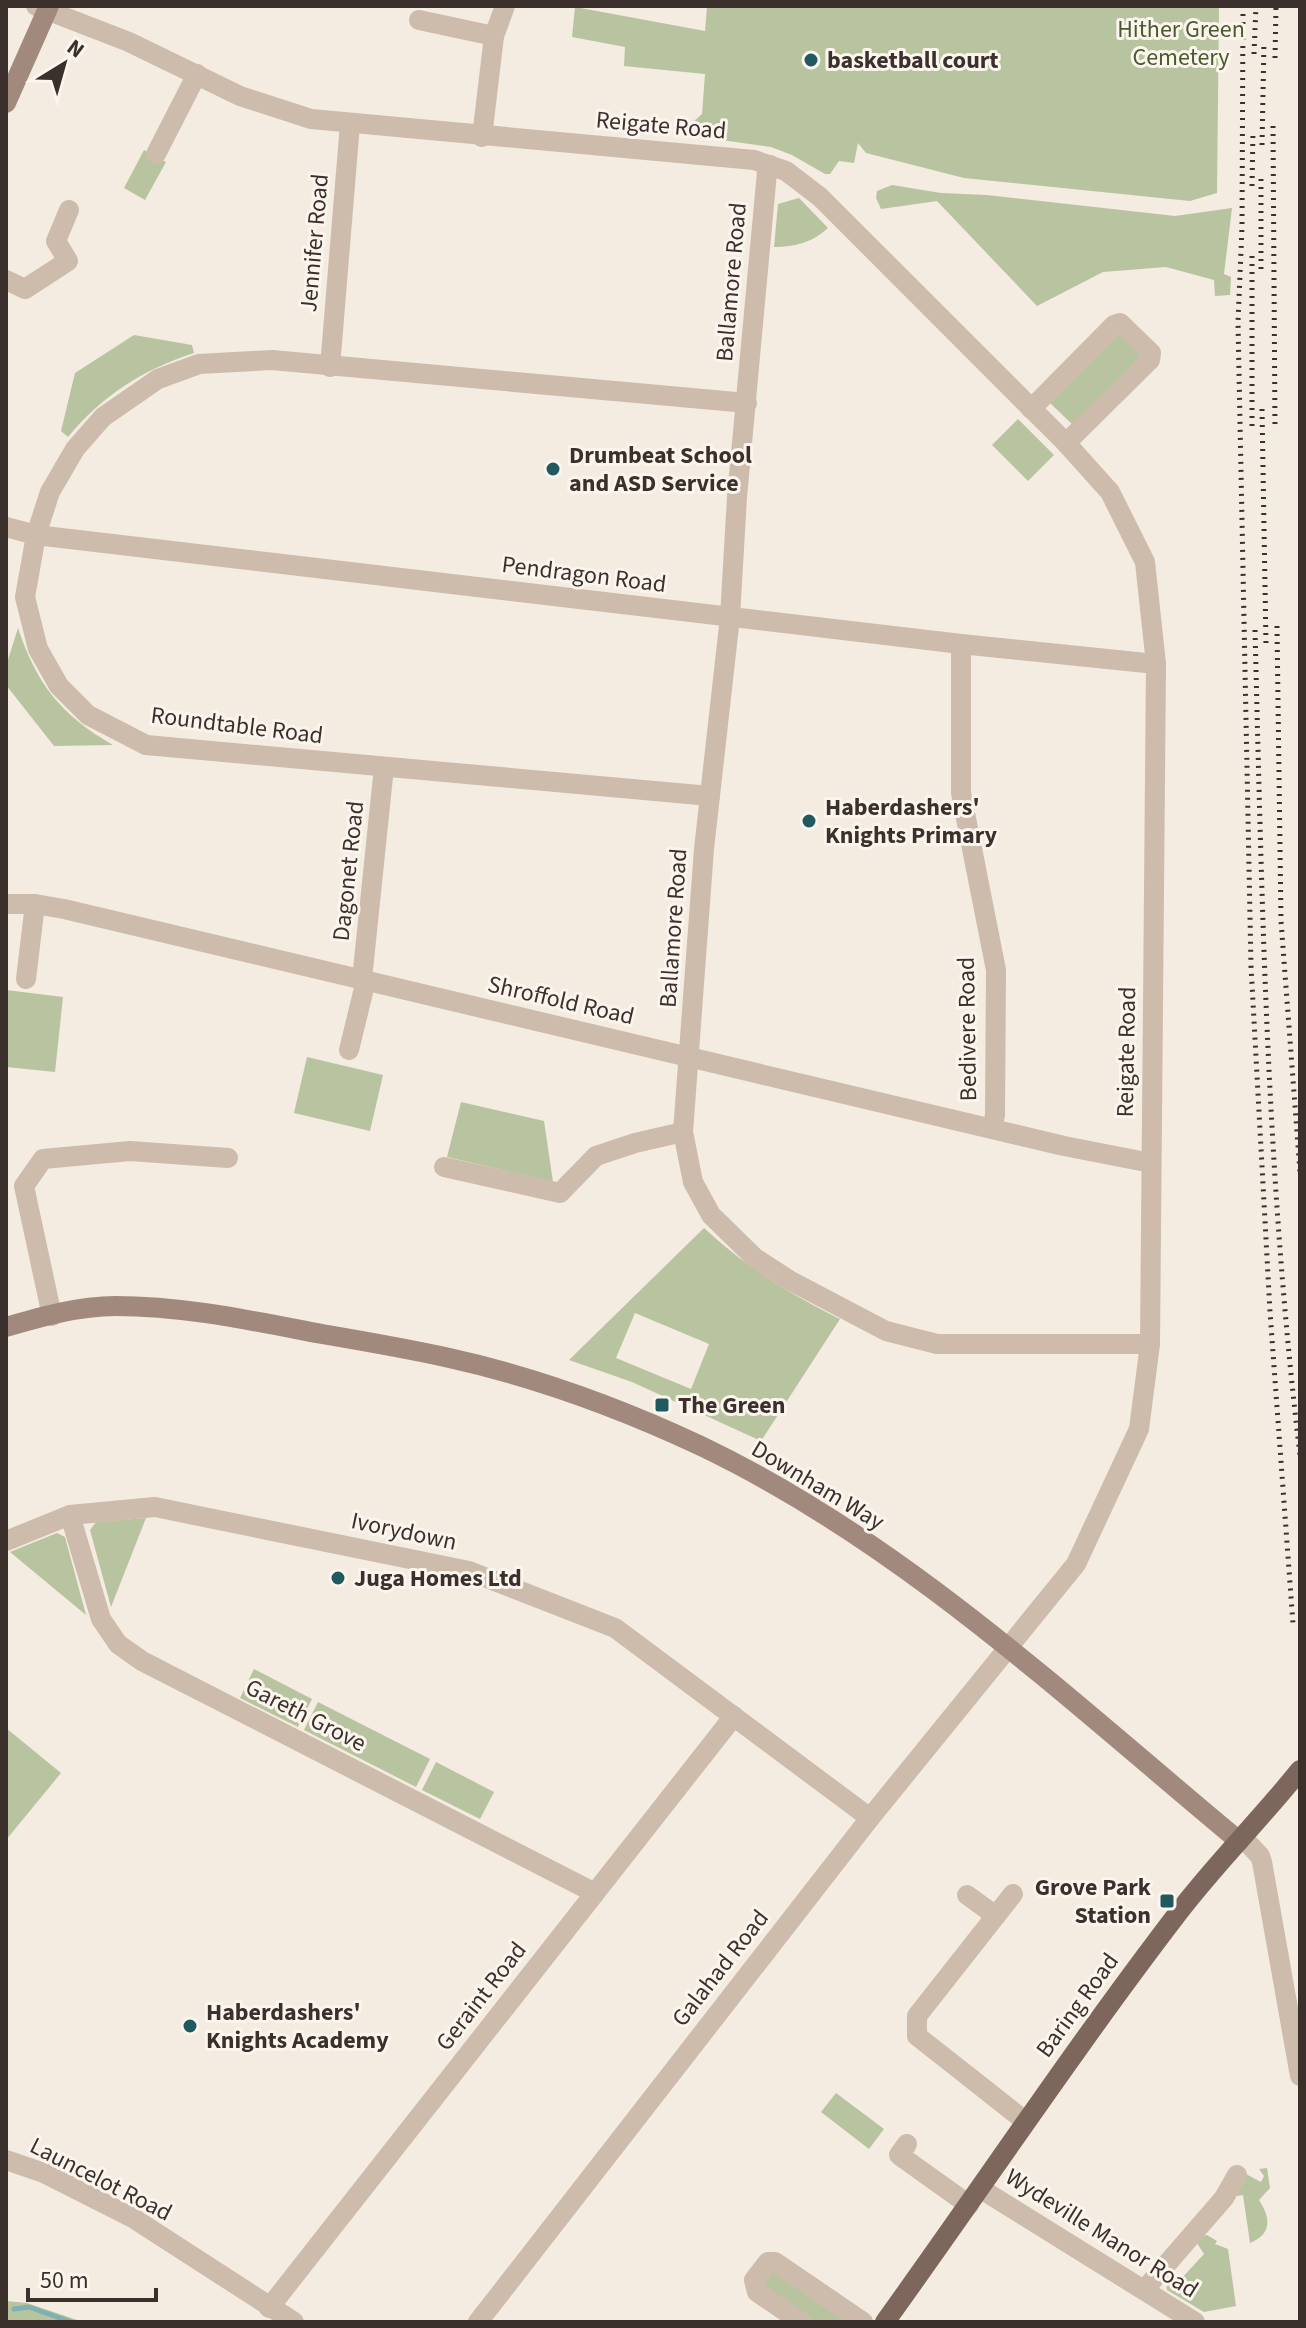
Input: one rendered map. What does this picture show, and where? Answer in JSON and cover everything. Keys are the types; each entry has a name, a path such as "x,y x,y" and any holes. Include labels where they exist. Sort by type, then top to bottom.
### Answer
{"main road":[{"name":"Baring Road","path":"885,2322 975,2197 1025,2121 1179,1911 1300,1770"}],"street":[{"path":"482,137 494,36 505,6"},
{"path":"6,103 44,7"},
{"name":"Reigate Road","path":"44,7 129,42 240,96 311,119 754,160 770,165 801,180 820,197 1066,443 1110,492 1145,562 1156,664 1150,1344 1139,1429 1076,1564 1006,1649"},
{"path":"419,20 494,36"},
{"path":"156,154 197,74"},
{"name":"Jennifer Road","path":"330,367 350,124"},
{"name":"Ballamore Road","path":"770,165 737,497 730,617 710,796 683,1132 693,1182 711,1215 755,1258 789,1280 886,1331 937,1344 1150,1344"},
{"path":"6,280 25,289 68,261 56,241 69,210"},
{"path":"1031,409 1114,325 1120,323 1127,327 1151,353 1150,360 1066,443"},
{"name":"Roundtable Road","path":"710,796 146,745 88,715 59,686 38,649 25,597 36,535 50,492 75,449 103,417 158,379 199,364 272,360 747,403"},
{"name":"Pendragon Road","path":"6,527 36,535 961,644 1156,664"},
{"name":"Bedivere Road","path":"961,644 961,793 996,970 995,1115 992,1128"},
{"name":"Dagonet Road","path":"349,1050 364,980 384,767"},
{"name":"Shroffold Road","path":"6,904 35,904 64,909 1064,1146 1151,1163"},
{"path":"26,979 35,904"},
{"path":"444,1167 560,1193 596,1156 683,1132"},
{"path":"52,1316 24,1186 43,1159 130,1151 228,1158"},
{"name":"Downham Way","path":"6,1327 115,1306 212,1313 447,1357 527,1378 605,1406 701,1446 776,1487 902,1567 1039,1672 1240,1839"},
{"name":"Ivorydown","path":"6,1541 70,1515 155,1507 469,1571 615,1628 870,1818"},
{"name":"Gareth Grove","path":"70,1515 101,1619 118,1644 155,1668 595,1893"},
{"name":"Galahad Road","path":"478,2322 870,1818 1006,1649"},
{"name":"Geraint Road","path":"269,2308 734,1716"},
{"path":"1240,1839 1260,1856 1262,1862 1300,2076"},
{"path":"1013,1894 917,2016 911,2035 1025,2121"},
{"path":"967,1895 996,1916"},
{"path":"899,2155 975,2197"},
{"name":"Launcelot Road","path":"6,2160 44,2173 133,2218 294,2322"},
{"path":"1145,2289 1224,2198 1237,2175"},
{"name":"Wydeville Manor Road","path":"975,2197 1145,2289 1195,2322"},
{"path":"801,2322 757,2292 754,2280 768,2262 775,2262 863,2322"}],"green space":[{"name":"Hither Green Cemetery","path":"701,6 1219,6 1217,193 1190,201 964,178 866,153 858,143 854,163 839,161 830,174 825,174 771,147 700,137 701,131 692,123 702,114 705,74 624,66 625,47 572,37 575,7 705,31 707,7"},
{"path":"144,150 166,162 145,200 124,188"},
{"path":"892,185 941,193 987,195 1175,216 1232,208 1224,274 1231,277 1230,295 1215,296 1214,280 1166,267 1103,272 1037,306 937,201 881,209 876,198 877,191"},
{"path":"799,198 828,228 803,243 774,247 778,204"},
{"path":"1119,334 1143,353 1074,426 1049,402"},
{"path":"134,335 192,345 194,353 157,367 110,396 68,437 61,431 75,373"},
{"path":"1018,419 1054,455 1028,481 992,445"},
{"path":"18,628 34,666 53,697 79,722 113,745 54,746 6,685 6,666"},
{"path":"6,990 63,997 55,1072 6,1067"},
{"path":"307,1057 383,1075 370,1131 294,1113"},
{"path":"461,1102 544,1121 553,1182 447,1157"},
{"path":"704,1228 769,1279 840,1319 761,1441 632,1382 569,1360","holes":["635,1313 709,1344 691,1389 616,1358"]},
{"path":"146,1518 111,1607 90,1530 96,1522"},
{"path":"57,1533 65,1537 86,1615 10,1552"},
{"path":"254,1669 312,1699 298,1727 240,1698"},
{"path":"318,1702 430,1759 416,1787 304,1730"},
{"path":"6,1728 61,1773 6,1840"},
{"path":"436,1762 494,1792 480,1819 422,1790"},
{"path":"836,2093 884,2129 869,2149 821,2112"},
{"path":"1267,2168 1270,2188 1259,2200 1266,2213 1266,2230 1250,2243 1243,2195 1230,2197 1244,2173 1261,2182 1264,2176 1259,2169"},
{"path":"1207,2235 1217,2241 1215,2244 1228,2249 1236,2306 1204,2312 1167,2290 1166,2283 1172,2274 1180,2280 1204,2254 1197,2243"},
{"path":"771,2268 852,2322 814,2322 760,2285"},
{"path":"6,2301 27,2303 83,2322 6,2322"}],"waterway":[{"path":"14,2309 29,2307 71,2322"}],"railway":[{"path":"1243,6 1242,227 1238,322 1251,966 1270,1312 1293,1624"},
{"path":"1254,54 1256,6"},
{"path":"1275,58 1276,6"},
{"path":"1262,145 1264,41"},
{"path":"1273,126 1275,430"},
{"path":"1252,186 1253,130"},
{"path":"1261,173 1261,269"},
{"path":"1252,254 1252,426"},
{"path":"1262,409 1266,645"},
{"path":"1277,626 1281,921 1300,1172"},
{"path":"1255,630 1273,1146 1300,1455"}],"place":[{"name":"basketball court","path":"811,60"},
{"name":"Drumbeat School and ASD Service","path":"553,469"},
{"name":"Haberdashers' Knights Primary","path":"809,821"},
{"name":"The Green","path":"662,1405"},
{"name":"Juga Homes Ltd","path":"338,1578"},
{"name":"Grove Park Station","path":"1167,1901"},
{"name":"Haberdashers' Knights Academy","path":"190,2026"}]}
